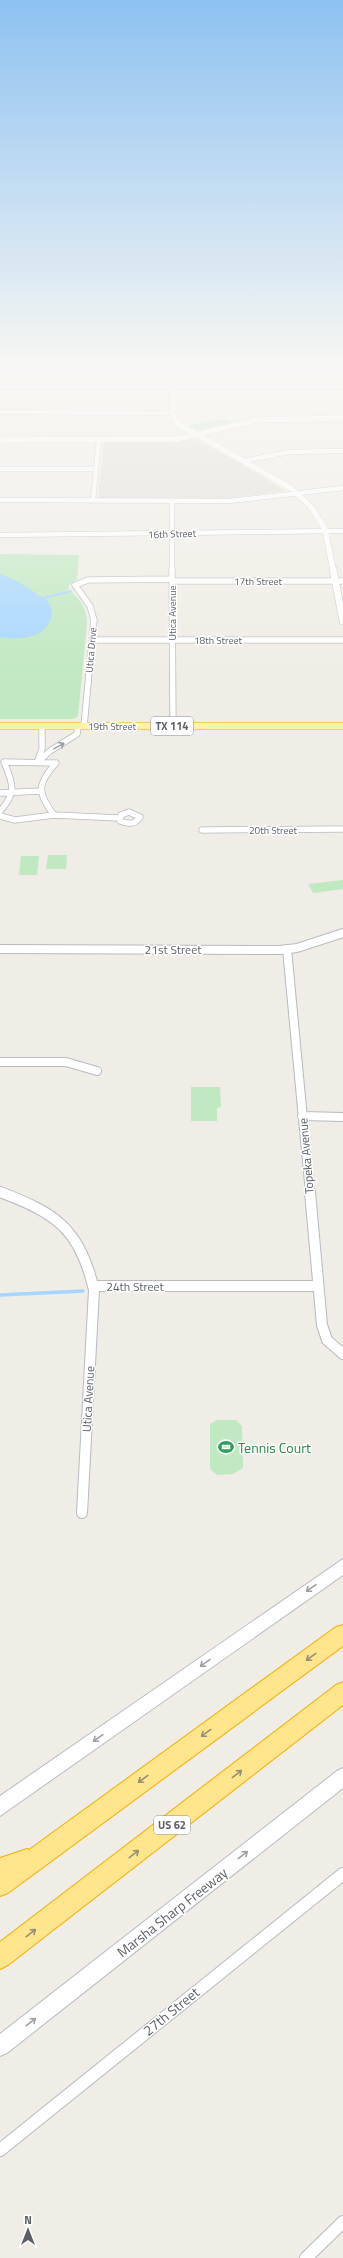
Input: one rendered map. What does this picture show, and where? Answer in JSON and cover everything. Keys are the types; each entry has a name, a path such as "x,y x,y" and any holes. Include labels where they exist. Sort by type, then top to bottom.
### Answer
{"highway":[{"path":"0,1885 343,1634"},
{"name":"US 62","path":"0,1957 343,1692"},
{"path":"0,1869 39,1856"}],"main road":[{"name":"19th Street","path":"0,726 343,726"},
{"path":"0,1807 343,1566"},
{"name":"Marsha Sharp Freeway","path":"0,2046 343,1777"}],"street":[{"path":"93,500 96,469"},
{"path":"257,469 296,492 318,516 326,531 343,621"},
{"path":"0,500 172,501 255,499 322,488 343,488"},
{"name":"Utica Avenue","path":"172,501 172,726"},
{"name":"16th Street","path":"0,535 172,535 218,532 343,531"},
{"name":"17th Street","path":"78,582 90,579 343,581"},
{"name":"Utica Drive","path":"78,582 75,585 75,589 89,604 93,613 92,640 81,726"},
{"name":"18th Street","path":"92,640 343,640"},
{"path":"37,763 42,749 42,726"},
{"path":"37,763 50,751 74,737 81,726"},
{"path":"0,811 8,804 12,792 12,778 4,762 56,763 43,781 40,791 43,802 54,815"},
{"path":"0,793 40,791"},
{"path":"0,816 8,819 19,820 54,815 119,818"},
{"name":"20th Street","path":"202,830 343,830"},
{"name":"21st Street","path":"0,949 287,949 316,943 343,933"},
{"name":"Topeka Avenue","path":"287,949 322,1325 327,1340 343,1354"},
{"path":"0,1062 66,1062 97,1071"},
{"path":"302,1116 343,1117"},
{"name":"24th Street","path":"0,1192 26,1201 52,1215 73,1234 84,1251 90,1269 93,1286 318,1286"},
{"name":"Utica Avenue","path":"82,1513 93,1286"},
{"name":"27th Street","path":"0,2150 343,1874"},
{"path":"306,2258 343,2222"}],"shaded area":[{"path":"101,469 250,469 285,491 230,498 101,498 98,496"}],"green space":[{"path":"0,554 79,555 77,579 69,585 68,592 72,592 81,602 85,610 87,623 78,716 73,719 0,719"},
{"path":"48,855 67,855 66,869 46,869"},
{"path":"21,856 39,856 37,875 19,875"},
{"path":"343,880 343,889 313,893 308,884"},
{"path":"191,1087 220,1087 221,1107 217,1108 217,1121 191,1121"},
{"name":"Tennis Court","path":"217,1420 236,1420 242,1426 243,1468 233,1474 217,1475 210,1469 210,1424"}],"water":[{"path":"0,574 19,582 41,597 39,599 45,598 47,600 51,607 52,615 48,625 43,630 37,634 23,638 0,637"}],"waterway":[{"path":"39,599 71,591"},
{"path":"0,1295 83,1291"}],"place":[{"name":"Tennis Court","path":"226,1447"}]}
